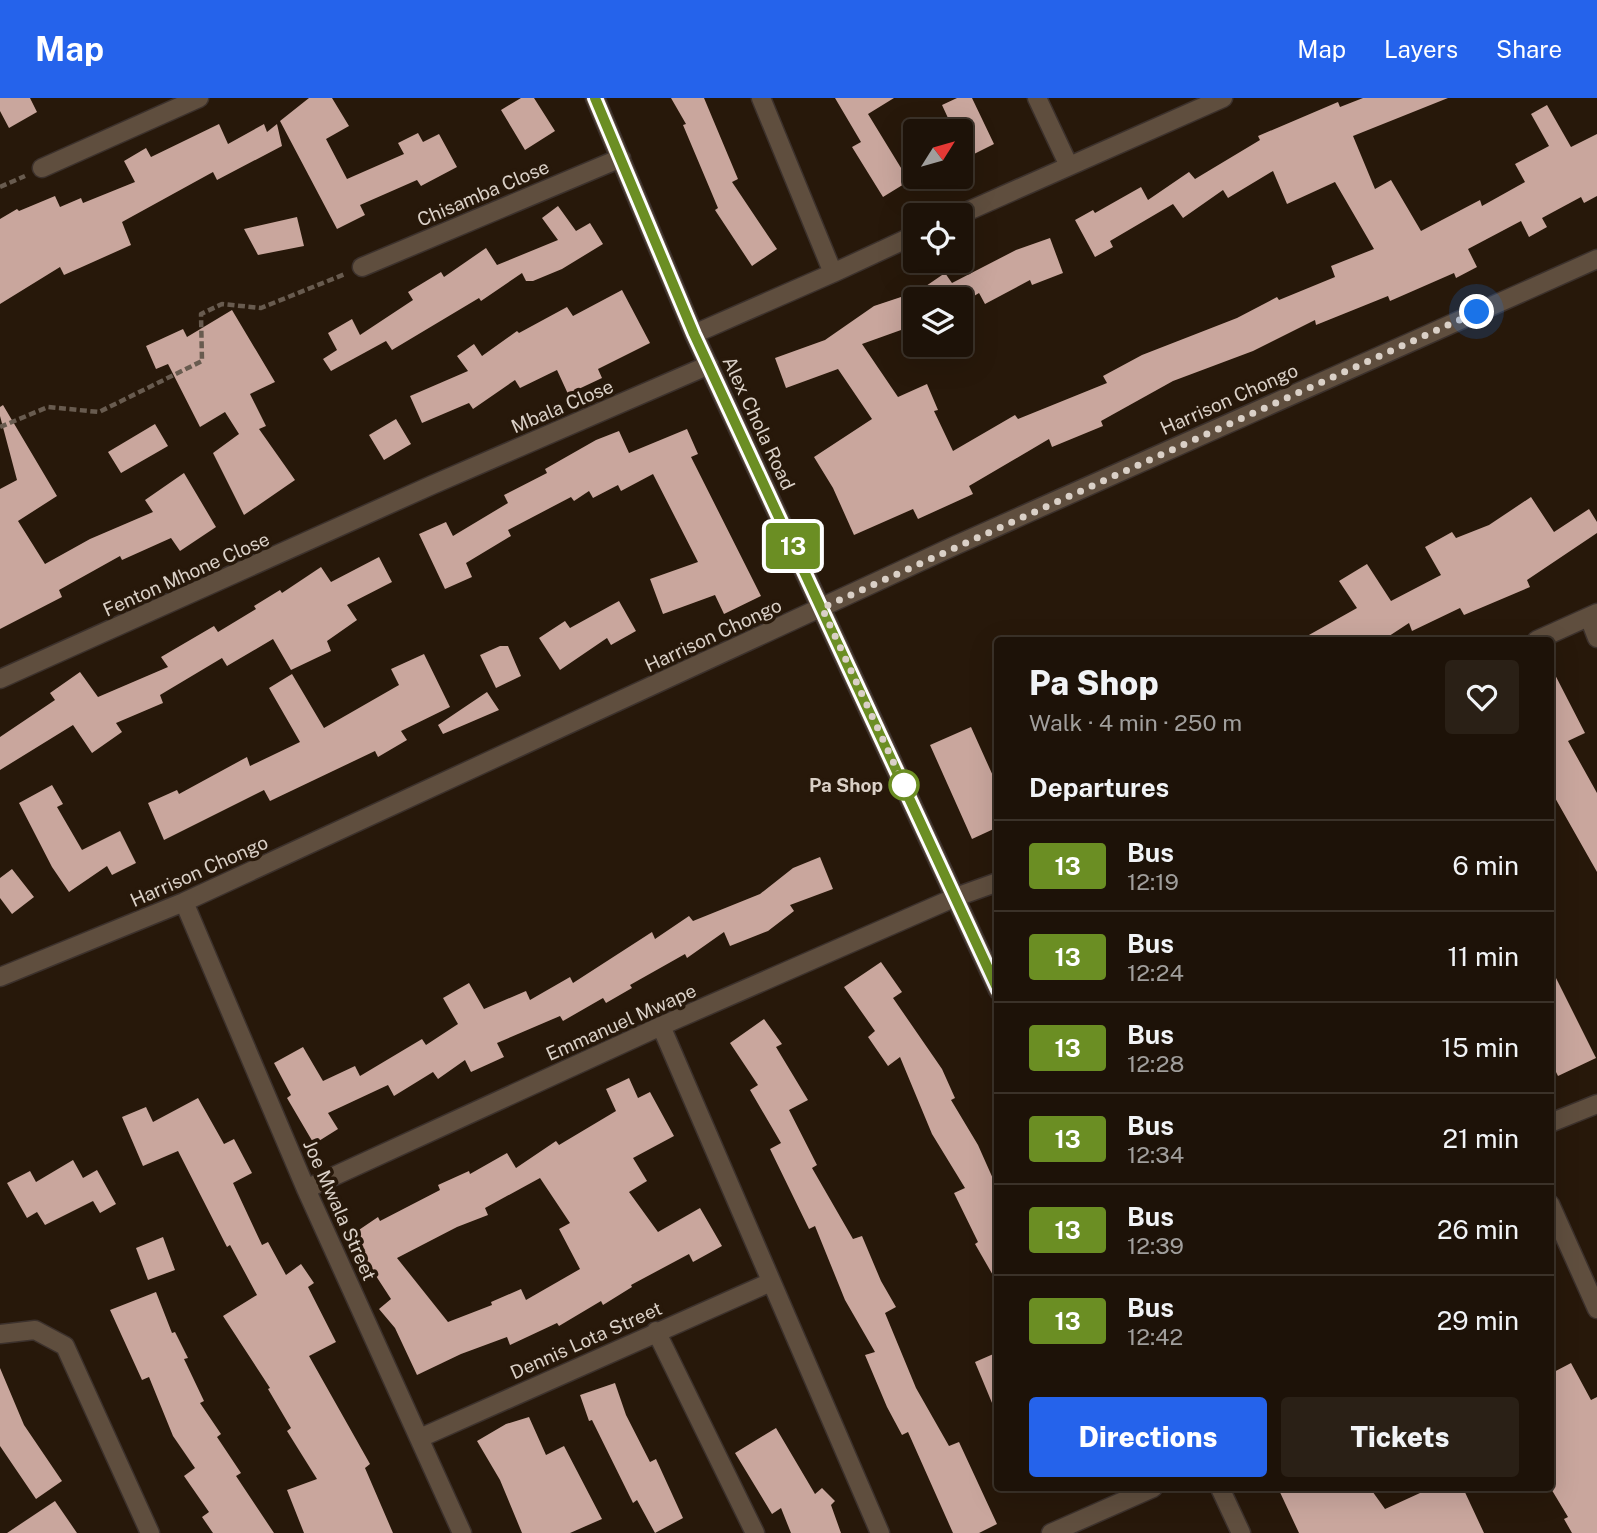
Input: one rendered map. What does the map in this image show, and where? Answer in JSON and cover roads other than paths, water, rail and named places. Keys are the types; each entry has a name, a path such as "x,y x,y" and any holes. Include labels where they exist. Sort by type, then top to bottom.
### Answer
{"street":[{"path":"42,168 199,98"},
{"name":"Alex Chola Road","path":"595,98 694,334 994,981"},
{"path":"761,98 834,272"},
{"path":"1037,98 1069,166"},
{"path":"973,209 1223,98"},
{"name":"Chisamba Close","path":"362,267 621,158"},
{"path":"694,334 903,240"},
{"name":"Harrison Chongo","path":"0,977 184,902 1262,407 1597,259"},
{"name":"Mbala Close","path":"389,505 709,365"},
{"name":"Fenton Mhone Close","path":"0,679 389,505"},
{"path":"1544,637 1593,615 1597,638"},
{"name":"Emmanuel Mwape","path":"306,1189 661,1026 956,897 994,883"},
{"name":"Joe Mwala Street","path":"184,902 306,1189 462,1533"},
{"path":"661,1026 880,1533"},
{"path":"1554,1121 1597,1104"},
{"path":"1554,1214 1597,1309"},
{"name":"Dennis Lota Street","path":"420,1438 771,1282"},
{"path":"0,1334 35,1330 65,1346 150,1533"},
{"path":"656,1331 755,1533"},
{"path":"1051,1533 1146,1491"},
{"path":"1221,1491 1241,1533"}],"place":[{"name":"Pa Shop","path":"904,785"}]}
